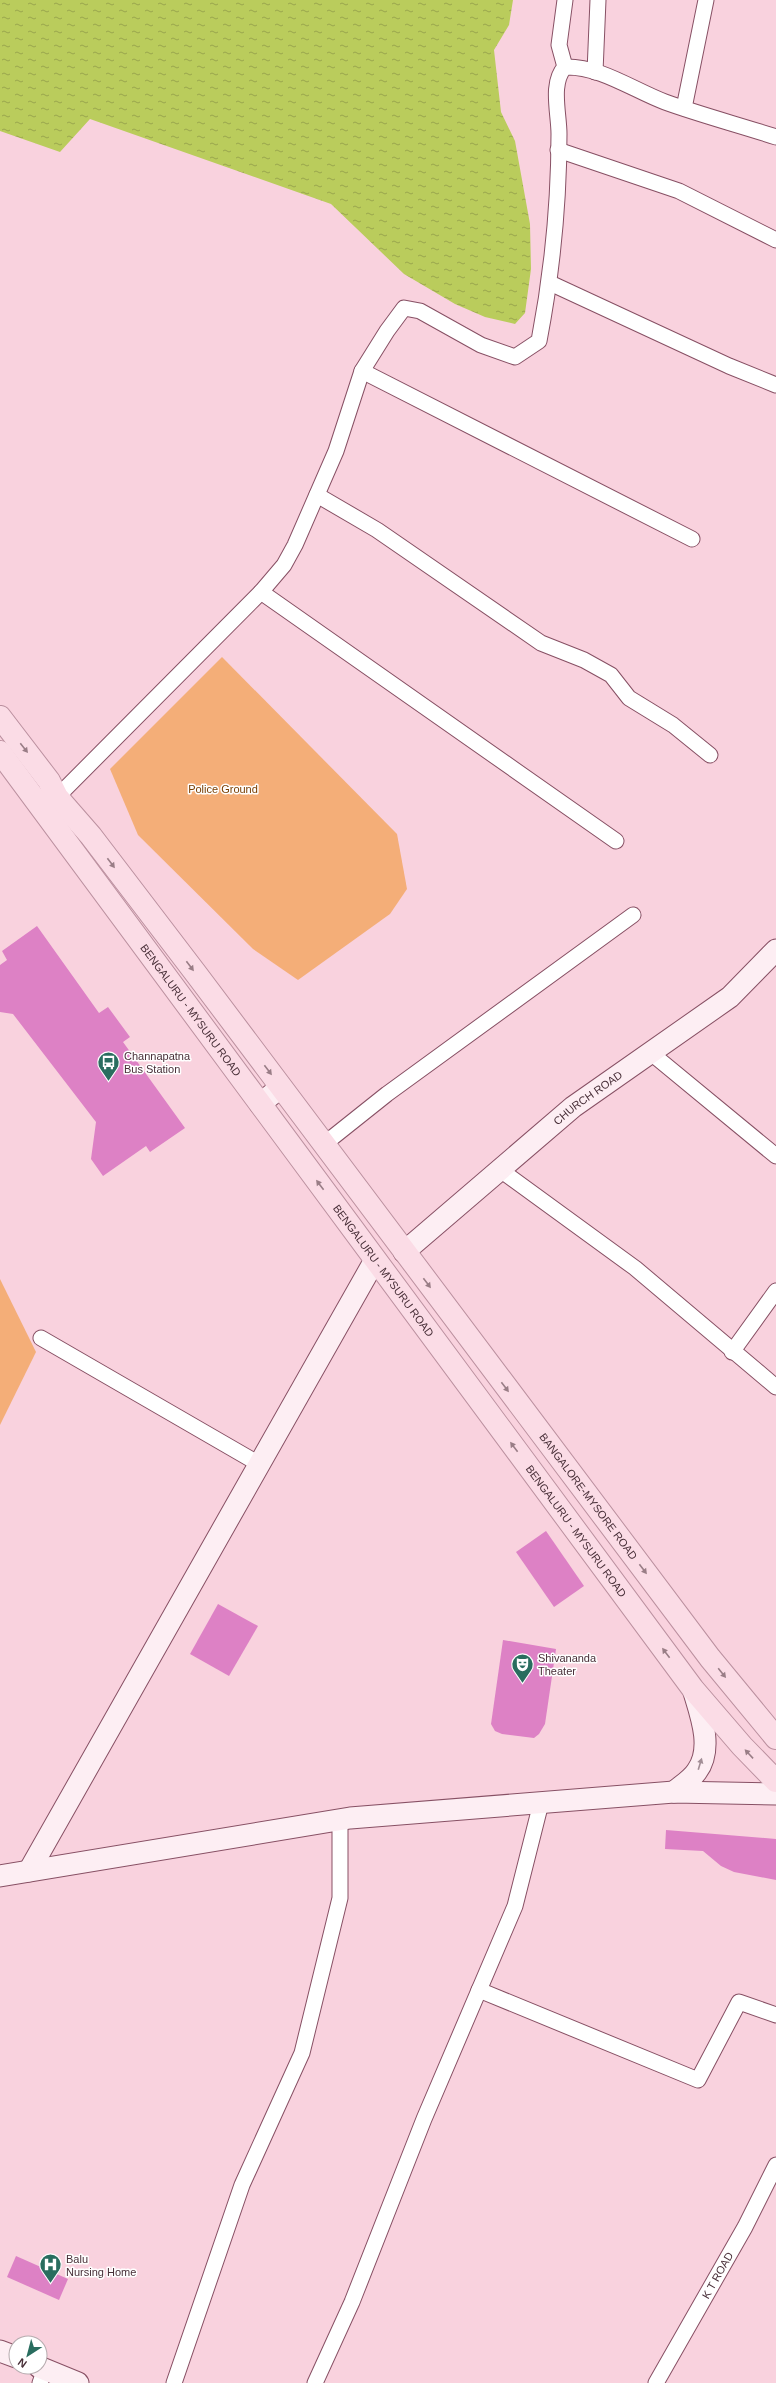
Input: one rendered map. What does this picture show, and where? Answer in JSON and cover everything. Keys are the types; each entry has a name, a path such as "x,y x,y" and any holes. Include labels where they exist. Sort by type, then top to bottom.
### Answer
{"main road":[{"path":"0,718 49,781 57,797 91,836 404,1252"},
{"name":"BENGALURU - MYSURU ROAD","path":"0,752 693,1689 742,1746 776,1781"},
{"name":"BANGALORE-MYSORE ROAD","path":"404,1252 710,1658 776,1738"}],"street":[{"path":"565,0 559,45 565,67"},
{"path":"595,72 598,0"},
{"path":"684,108 706,0"},
{"path":"57,797 261,592 287,558 336,452 362,371 387,331 404,308 420,311 481,345 515,357 539,341 550,283 554,249 558,150 558,74 565,67 578,67 595,72 684,108 776,137"},
{"path":"558,150 679,191 776,240"},
{"path":"550,283 729,366 776,385"},
{"path":"362,371 692,539"},
{"path":"317,495 376,530 541,643 584,660 611,675 629,698 673,725 710,755"},
{"path":"261,592 616,840"},
{"path":"72,851 91,836"},
{"path":"324,1145 386,1094 633,915"},
{"name":"CHURCH ROAD","path":"404,1252 573,1107 730,997 776,950"},
{"path":"651,1052 776,1156"},
{"path":"260,1104 281,1087"},
{"path":"499,1169 634,1268 732,1352 776,1387"},
{"path":"29,1871 375,1260"},
{"path":"732,1352 776,1291"},
{"path":"41,1338 259,1464"},
{"path":"674,1792 698,1771 704,1751 705,1733 693,1689"},
{"path":"0,1876 340,1820 674,1792 776,1794"},
{"path":"316,2383 352,2302 424,2119 515,1906 541,1803"},
{"path":"174,2383 242,2186 302,2053 340,1898 340,1820"},
{"path":"479,1990 698,2080 738,2002 776,2015"},
{"name":"K T ROAD","path":"656,2383 745,2227 776,2165"},
{"path":"48,2375 78,2383"}],"green space":[{"name":"Police Ground","path":"222,657 397,834 407,889 390,914 298,980 253,949 138,835 110,769"},
{"path":"0,1279 36,1352 0,1425"}],"water":[{"path":"0,0 513,0 509,25 494,50 501,112 515,141 530,224 531,269 525,313 515,324 485,317 455,304 404,274 331,204 90,119 60,152 0,131"}],"building":[{"name":"Channapatna Bus Station","path":"37,926 99,1013 108,1007 130,1037 123,1042 185,1128 150,1152 146,1146 103,1176 91,1159 96,1122 13,1014 0,1012 0,965 7,960 2,951"},
{"path":"546,1531 584,1586 554,1607 516,1552"},
{"path":"218,1604 258,1626 229,1676 190,1654"},
{"name":"Shivananda Theater","path":"503,1640 556,1649 545,1724 539,1734 534,1738 502,1734 495,1731 491,1724"},
{"path":"666,1830 776,1839 776,1880 734,1872 721,1866 703,1851 665,1849"},
{"path":"16,2256 68,2279 59,2300 7,2277"}],"place":[{"name":"Channapatna Bus Station","path":"108,1082"},
{"name":"Shivananda Theater","path":"523,1684"},
{"name":"Balu Nursing Home","path":"51,2284"}]}
